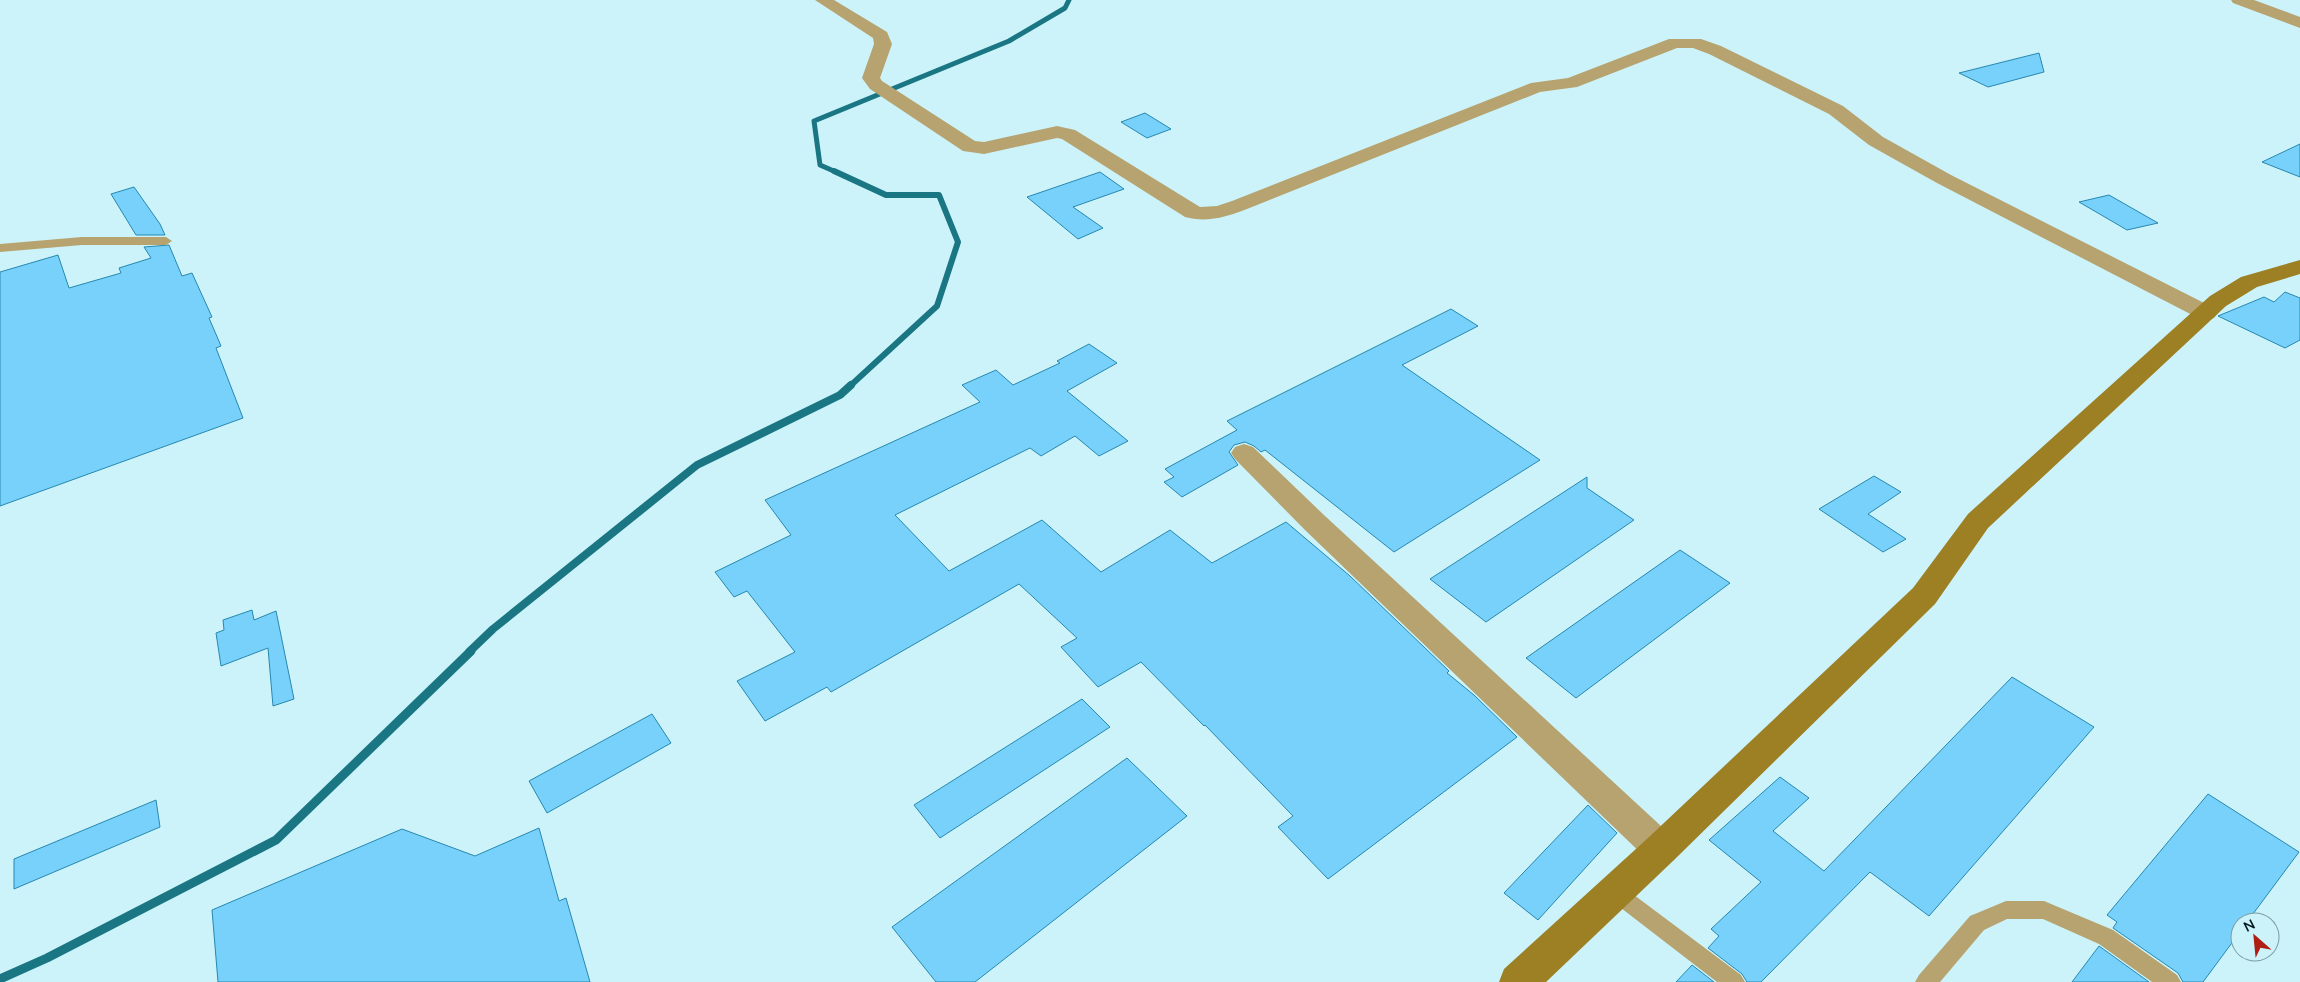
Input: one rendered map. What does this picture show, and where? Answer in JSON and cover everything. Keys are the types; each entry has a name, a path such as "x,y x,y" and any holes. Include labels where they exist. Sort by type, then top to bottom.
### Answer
{"street":[{"path":"823,0 881,36 883,44 871,78 876,85 970,147 984,148 1057,132 1068,134 1192,213 1205,214 1216,213 1255,199 1538,87 1571,83 1675,44 1694,43 1715,50 1836,110 1876,141 1944,179 2206,313"},
{"path":"2238,0 2300,23"},
{"path":"1518,982 1661,849 1933,586 1978,520 2218,301 2249,282 2300,267"},
{"path":"1244,453 1315,523 1661,849"}],"lane":[{"path":"0,248 82,240 166,241"},
{"path":"1614,892 1734,982"},
{"path":"1926,982 1977,923 2006,910 2044,910 2106,937 2170,982"}],"building":[{"path":"2039,53 2044,72 1988,87 1959,73"},
{"path":"1145,113 1171,129 1147,138 1121,122"},
{"path":"2300,144 2300,177 2262,162"},
{"path":"1100,172 1124,189 1073,207 1103,228 1078,239 1027,197"},
{"path":"134,187 160,224 165,235 136,235 111,194"},
{"path":"2109,195 2158,223 2127,230 2079,202"},
{"path":"169,245 182,276 192,273 212,317 209,318 221,346 216,348 243,418 0,506 0,272 58,255 69,288 121,273 119,268 151,258 144,247"},
{"path":"2285,292 2300,298 2300,340 2285,348 2218,316 2264,297 2274,302"},
{"path":"1451,309 1478,326 1402,365 1540,460 1394,552 1265,450 1261,452 1245,442 1234,445 1229,452 1238,465 1182,497 1164,482 1174,477 1165,469 1237,430 1227,421"},
{"path":"1089,344 1117,363 1067,391 1128,441 1099,456 1075,436 1041,456 1030,448 895,515 949,571 1042,520 1101,572 1170,530 1212,563 1286,522 1350,576 1449,671 1447,673 1474,695 1517,737 1328,879 1278,827 1293,816 1141,662 1098,687 1061,647 1077,638 1019,584 831,692 827,687 765,721 737,681 795,652 747,591 734,597 715,572 791,535 765,500 980,402 962,385 996,370 1013,385 1060,363 1057,361"},
{"path":"1874,476 1901,492 1868,514 1906,539 1883,552 1819,509"},
{"path":"1587,477 1587,488 1634,520 1486,622 1430,579"},
{"path":"1680,550 1730,583 1576,698 1526,658"},
{"path":"252,610 254,620 276,611 294,699 273,706 268,648 221,666 216,633 224,630 223,620"},
{"path":"2012,677 2094,727 1929,916 1870,872 1761,982 1747,982 1742,974 1708,948 1719,936 1711,929 1761,882 1709,840 1780,777 1809,798 1773,831 1824,871"},
{"path":"1082,699 1110,727 940,838 914,805"},
{"path":"652,714 671,743 547,813 529,781"},
{"path":"1127,758 1187,816 975,982 936,982 892,927"},
{"path":"2208,794 2299,852 2254,912 2230,912 2230,946 2203,982 2183,982 2178,973 2113,928 2117,922 2107,915"},
{"path":"156,800 160,827 14,889 14,859"},
{"path":"1588,805 1617,833 1538,920 1504,893"},
{"path":"539,828 559,901 566,898 590,982 218,982 212,910 402,829 475,856"},
{"path":"2099,946 2149,982 2072,982"},
{"path":"1692,965 1714,982 1676,982"}],"waterway":[{"path":"836,172 820,165 814,121 1009,41 1065,8 1069,0"},
{"path":"834,171 886,195 939,195 958,242 937,306 850,386"},
{"path":"469,652 493,629 697,465 840,395 851,385"},
{"path":"0,979 47,958 276,840 471,651"}]}
